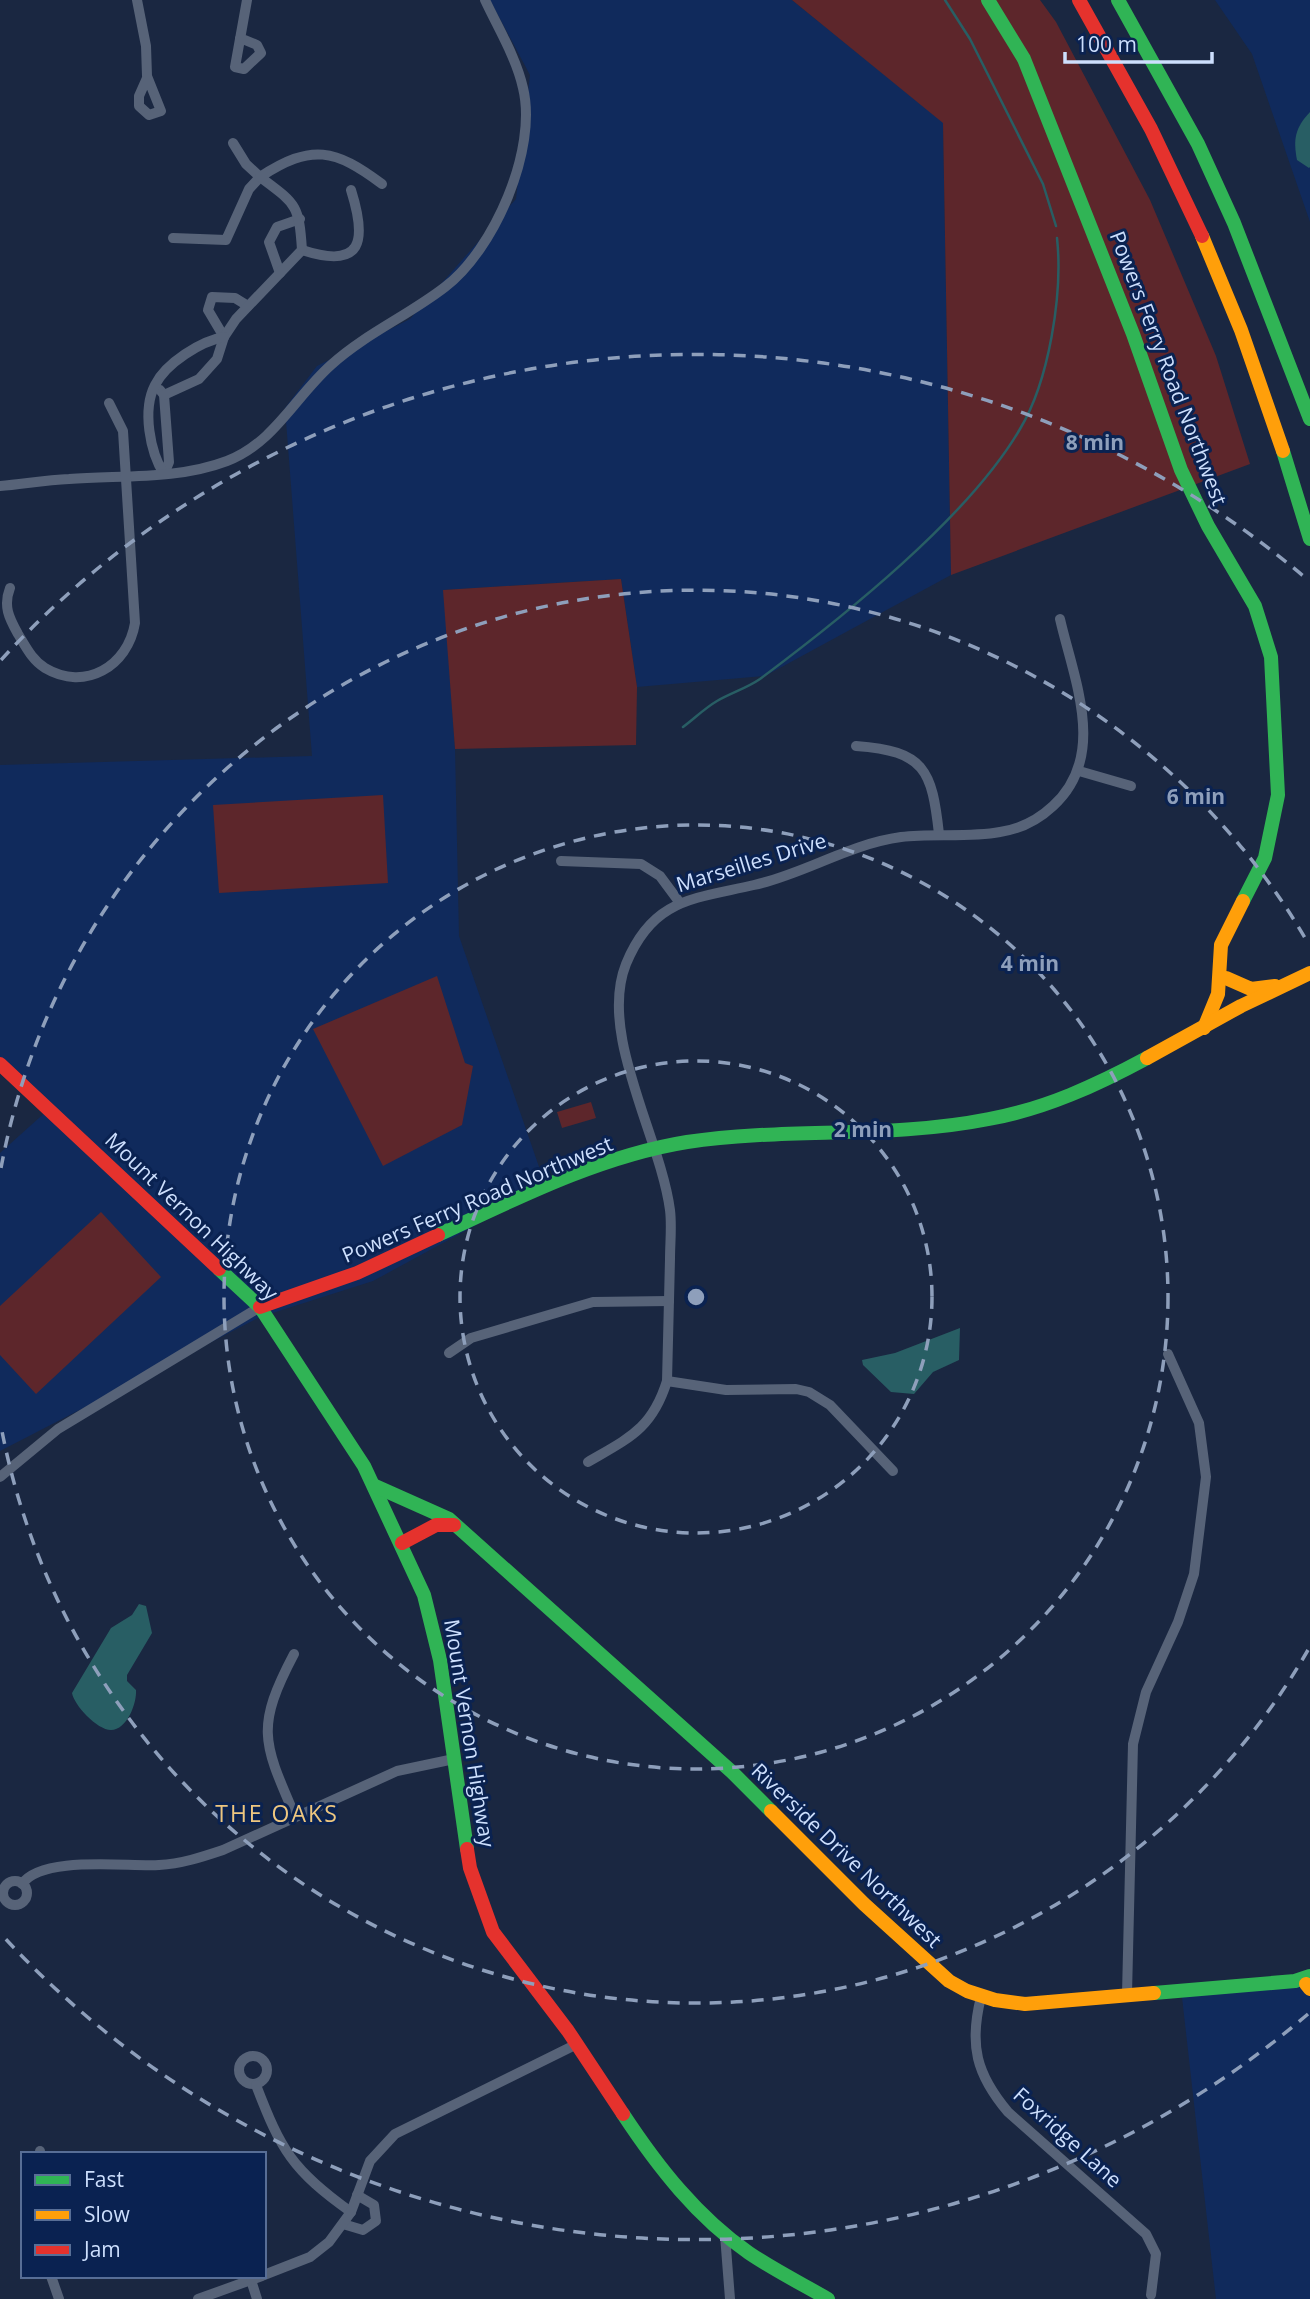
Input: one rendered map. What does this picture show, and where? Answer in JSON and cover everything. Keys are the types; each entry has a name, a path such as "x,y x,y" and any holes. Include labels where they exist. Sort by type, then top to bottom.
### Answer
{"main road":[{"name":"Powers Ferry Road Northwest","path":"988,0 1024,59 1126,314 1181,470 1208,526 1255,606 1266,633 1274,693 1278,794 1274,825 1265,858 1224,938 1216,1002 1204,1028"},
{"path":"1079,0 1166,156 1212,255 1259,376 1310,539"},
{"path":"1118,0 1186,122 1229,212 1310,419"},
{"path":"1220,958 1239,1009"},
{"name":"Powers Ferry Road Northwest","path":"260,1307 367,1269 557,1183 655,1149 727,1137 874,1133 980,1122 1034,1108 1094,1086 1310,972"},
{"path":"1226,978 1251,989 1293,981"},
{"name":"Mount Vernon Highway","path":"0,1064 260,1307 374,1486 424,1595 435,1635 470,1868 484,1912 505,1950 577,2044 662,2171 692,2205 725,2235 828,2299"},
{"name":"Riverside Drive Northwest","path":"374,1486 435,1512 454,1525 713,1755 949,1981 981,1997 1025,2004 1127,1994 1306,1983"},
{"path":"402,1543 436,1525 454,1525"}],"street":[{"path":"137,0 146,46 147,78"},
{"path":"240,38 257,45 261,53 244,69 235,67 240,38 247,0"},
{"path":"0,486 164,474 228,461 265,439 332,365 446,287 466,267 485,243 497,219 522,154 526,119 523,88 517,69 485,0"},
{"path":"164,395 199,379 217,359 224,337 248,306 302,250 300,219 294,202 246,164 233,143"},
{"path":"173,239 226,240 249,189 260,177 281,163 303,156 333,153 354,163 382,184"},
{"path":"302,250 321,256 342,257 351,252 361,235 361,219 351,190"},
{"path":"280,273 269,242 277,227 300,219"},
{"path":"224,337 208,310 212,297 235,298 248,306"},
{"path":"164,474 155,460 150,424 155,385 185,354 208,340 224,337"},
{"path":"155,385 164,395 169,463 164,474"},
{"path":"10,588 6,603 9,618 30,654 45,668 61,676 81,677 101,672 117,661 129,645 135,623 126,476 122,431 109,402"},
{"path":"1060,619 1084,724 1084,751 1079,771 1131,786"},
{"path":"856,746 893,751 921,768 934,790 939,834"},
{"name":"Marseilles Drive","path":"667,1381 670,1211 655,1149 620,1034 618,995 625,966 638,940 657,918 680,902 704,894 755,885 873,843 939,834 996,833 1028,824 1060,800 1079,771"},
{"path":"561,861 641,864 660,876 680,902"},
{"path":"449,1353 471,1338 593,1302 669,1301"},
{"path":"0,1477 58,1429 260,1307"},
{"path":"1127,1994 1133,1744 1146,1692 1178,1622 1194,1574 1206,1477 1199,1423 1168,1354"},
{"path":"588,1462 645,1426 659,1405 667,1381 726,1390 796,1389 809,1392 830,1405 893,1471"},
{"path":"294,1654 270,1703 266,1735 271,1761 295,1816"},
{"path":"22,1884 38,1873 69,1866 158,1865 193,1860 223,1850 397,1771 454,1759"},
{"name":"Foxridge Lane","path":"981,1997 975,2021 975,2046 980,2071 990,2092 1008,2112 1146,2234 1156,2254 1151,2295"},
{"path":"266,2275 310,2257 329,2242 351,2211 370,2161 396,2134 577,2044"},
{"path":"256,2084 275,2134 293,2163 315,2186 351,2211"},
{"path":"344,2224 363,2230 376,2221 374,2204 357,2195"},
{"path":"725,2235 730,2299"},
{"path":"52,2278 59,2299"},
{"path":"198,2299 257,2278"},
{"path":"251,2280 257,2299"}],"shaded area":[{"path":"490,0 792,0 943,122 951,575 765,676 637,687 621,579 444,590 455,749 459,936 546,1187 373,1281 260,1317 0,1451 0,1153 49,1109 0,1064 0,765 312,756 285,408 317,366 410,319 516,199 530,75"},
{"path":"792,0 1040,0 1056,22 1150,200 1216,356 1250,464 951,575 943,123"},
{"path":"1215,0 1310,0 1310,222 1252,54"},
{"path":"1310,112 1309,168 1297,160 1295,146 1298,129"},
{"path":"621,579 637,687 636,745 455,749 443,590"},
{"path":"383,795 388,883 219,893 213,805"},
{"path":"437,976 465,1063 473,1066 462,1125 383,1166 313,1029"},
{"path":"591,1102 596,1118 562,1128 557,1112"},
{"path":"101,1212 161,1277 36,1394 0,1355 0,1306"},
{"path":"960,1328 959,1360 933,1372 914,1394 891,1392 863,1365 862,1360 895,1353"},
{"path":"139,1604 146,1606 152,1633 127,1675 127,1681 136,1690 135,1702 122,1726 105,1729 87,1716 72,1693 111,1628 132,1615"},
{"path":"1310,1981 1310,2299 1216,2299 1182,1997"}],"waterway":[{"path":"945,0 970,39 1043,184 1056,226"},
{"path":"683,727 717,701 760,679 865,596 937,531 997,463 1030,409 1046,362 1056,310 1057,238"}],"traffic: fast":[{"path":"988,0 1024,59 1133,334 1181,470 1208,526 1255,606 1271,657 1278,795 1265,858 1243,901"},
{"path":"1118,0 1198,144 1234,223 1310,419"},
{"path":"1283,451 1310,539"},
{"path":"438,1235 559,1180 655,1148 725,1138 914,1129 989,1119 1010,1115 1070,1095 1147,1058"},
{"path":"219,1269 260,1307 364,1466 424,1595 440,1660 467,1849"},
{"path":"375,1486 449,1519 732,1772 771,1811"},
{"path":"1154,1993 1295,1981 1310,1976"},
{"path":"623,2114 665,2172 712,2224 759,2259 828,2299"}],"traffic: slow":[{"path":"1202,236 1241,330 1283,451"},
{"path":"1204,1028 1218,994 1221,945 1243,901"},
{"path":"1147,1058 1241,1006 1310,973"},
{"path":"1226,978 1251,989 1275,986"},
{"path":"771,1811 864,1904 949,1981 967,1991 995,2000 1025,2004 1154,1993"},
{"path":"1306,1984 1310,1989"}],"traffic: jam":[{"path":"1079,0 1151,129 1202,236"},
{"path":"0,1064 219,1269"},
{"path":"260,1307 357,1273 438,1235"},
{"path":"402,1543 436,1525 454,1525"},
{"path":"467,1849 470,1868 493,1932 568,2031 623,2114"}],"district":[{"name":"THE OAKS","path":"277,1813"}]}
